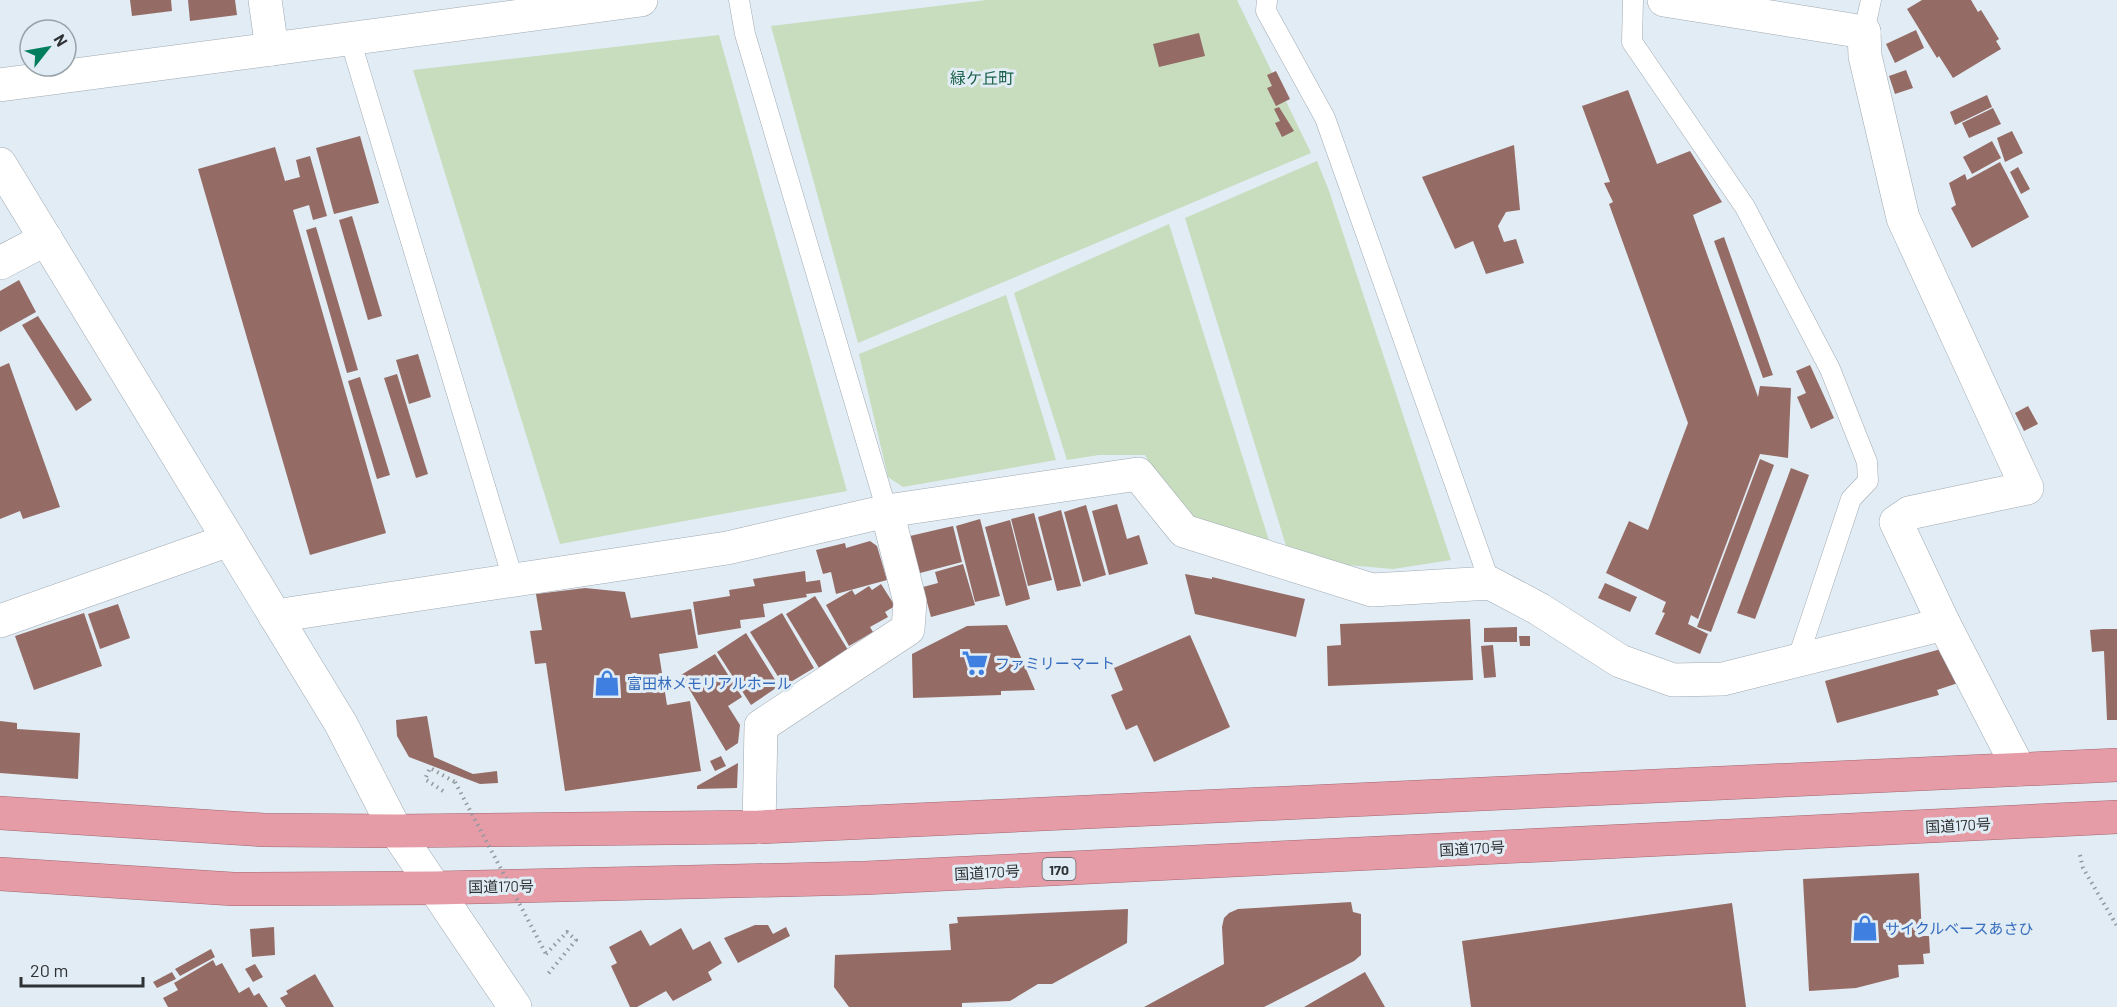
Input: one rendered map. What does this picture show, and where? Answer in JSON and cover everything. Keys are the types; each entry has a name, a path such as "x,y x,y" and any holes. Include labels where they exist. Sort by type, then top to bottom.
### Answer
{"highway":[{"path":"0,813 264,830 759,827 2117,765"},
{"name":"国道170号","path":"0,874 233,889 434,888 865,878 2117,817"}],"street":[{"path":"265,0 272,49"},
{"path":"0,85 641,0"},
{"path":"1664,0 1864,32 1865,56 1903,218 2027,488 1909,513 1896,522 1944,624 2019,769"},
{"path":"0,164 341,724 396,831 515,1007"},
{"path":"0,263 46,239"},
{"path":"275,616 727,548 887,511 1138,474 1184,531 1372,590 1490,583 1539,609 1620,661 1673,680 1723,679 1944,624"},
{"path":"759,827 760,726 908,629 910,602 887,511"},
{"path":"0,621 229,540"}],"lane":[{"path":"739,0 744,34 887,511"},
{"path":"1267,0 1266,11 1325,118 1490,583"},
{"path":"1633,0 1632,42 1745,207 1830,369 1867,462 1868,481 1851,499 1797,661"},
{"path":"1864,32 1870,0"},
{"path":"350,39 513,579"}],"path":[{"path":"449,795 425,779 430,768 455,782 546,954 567,932 576,940 548,974"},
{"path":"2073,819 2083,868 2117,926"}],"green space":[{"path":"987,0 1237,0 1311,153 858,343 771,26"},
{"path":"719,35 847,491 560,544 413,70"},
{"path":"1317,161 1329,191 1451,560 1393,569 1347,565 1288,552 1185,218"},
{"path":"1169,224 1272,550 1204,532 1178,510 1145,455 1099,455 1067,460 1014,293"},
{"path":"1006,295 1056,460 903,487 888,477 859,354"}],"building":[{"path":"130,0 171,0 172,11 132,16"},
{"path":"188,0 235,0 237,15 190,21"},
{"path":"1922,0 1971,0 1978,12 1981,10 1999,39 1996,41 2001,49 1953,78 1939,56 1937,58 1907,9"},
{"path":"1916,30 1924,48 1895,63 1886,44"},
{"path":"1199,33 1205,56 1159,67 1153,44"},
{"path":"1906,70 1913,88 1895,94 1889,76"},
{"path":"1276,71 1290,99 1276,106 1267,88 1272,86 1267,75"},
{"path":"1628,90 1657,164 1690,151 1722,202 1693,215 1758,397 1760,386 1791,388 1788,458 1760,454 1698,619 1691,615 1688,624 1708,634 1700,654 1655,634 1665,613 1662,612 1666,602 1606,573 1629,521 1648,530 1688,423 1609,204 1613,202 1604,183 1610,182 1582,106"},
{"path":"1987,95 1992,107 1955,125 1950,112"},
{"path":"1279,107 1294,131 1282,137 1275,123 1280,121 1274,109"},
{"path":"1993,108 2001,124 1969,138 1962,123"},
{"path":"2012,131 2023,153 2005,162 1997,138"},
{"path":"360,136 379,203 334,214 316,148"},
{"path":"1992,141 2001,158 1972,174 1963,157"},
{"path":"1514,145 1520,210 1506,212 1498,226 1504,242 1516,239 1524,263 1486,274 1473,241 1455,249 1422,177"},
{"path":"275,147 285,181 300,177 296,160 310,156 327,216 313,220 309,205 293,210 386,533 310,555 198,169"},
{"path":"2000,162 2029,217 1972,248 1951,208 1956,205 1949,183 1965,174 1967,180"},
{"path":"2018,167 2030,189 2021,194 2010,172"},
{"path":"352,216 382,316 368,320 339,220"},
{"path":"316,227 358,370 347,373 306,230"},
{"path":"1724,237 1773,375 1763,378 1714,241"},
{"path":"19,280 36,312 0,332 0,291"},
{"path":"38,316 92,400 76,411 22,325"},
{"path":"418,354 431,397 409,404 396,360"},
{"path":"9,363 60,507 23,519 20,511 0,519 0,367"},
{"path":"1810,365 1834,418 1811,429 1797,397 1806,393 1796,371"},
{"path":"397,374 428,474 416,478 384,378"},
{"path":"360,377 390,475 377,479 348,381"},
{"path":"2028,406 2038,424 2024,431 2015,413"},
{"path":"1760,459 1774,465 1711,632 1697,627"},
{"path":"1791,468 1809,475 1755,619 1737,613"},
{"path":"1117,504 1127,539 1139,535 1148,564 1109,575 1092,511"},
{"path":"1086,505 1106,575 1083,582 1064,512"},
{"path":"1061,510 1081,586 1057,591 1038,517"},
{"path":"1034,513 1052,580 1028,586 1011,519"},
{"path":"980,519 1000,596 975,602 956,526"},
{"path":"1010,520 1030,599 1006,606 985,527"},
{"path":"953,526 962,562 920,573 910,536"},
{"path":"870,541 877,546 887,580 836,594 831,572 823,574 816,550 845,543 846,548"},
{"path":"963,564 975,605 931,617 923,587 938,583 935,572"},
{"path":"805,571 806,582 820,580 822,592 806,594 807,597 763,604 765,617 740,620 741,628 698,635 693,602 730,596 729,590 755,586 753,579"},
{"path":"1185,574 1212,579 1212,577 1305,599 1296,637 1195,614"},
{"path":"1605,583 1637,597 1630,612 1598,598"},
{"path":"881,584 895,606 885,612 888,617 870,627 873,632 849,646 826,605 852,590 855,595 869,586 872,590"},
{"name":"富田林メモリアルホール","path":"585,588 625,592 631,618 691,609 698,648 659,654 667,705 690,701 701,771 565,791 546,663 535,664 530,631 542,630 536,594"},
{"path":"815,596 848,650 819,668 786,614"},
{"path":"118,604 130,638 100,649 88,614"},
{"path":"84,613 102,666 34,690 15,636"},
{"path":"782,613 814,668 784,686 750,632"},
{"path":"1470,619 1473,680 1328,686 1327,646 1341,645 1340,624"},
{"path":"1007,625 1035,690 1001,691 1001,695 913,698 912,654 967,626"},
{"path":"1517,627 1517,642 1484,642 1484,628"},
{"path":"2117,629 2117,720 2107,720 2104,651 2092,652 2090,630"},
{"path":"746,633 779,686 751,705 717,652"},
{"path":"1190,635 1230,727 1154,762 1137,725 1126,730 1111,695 1123,690 1114,668"},
{"path":"1519,636 1530,636 1530,646 1520,646"},
{"path":"1493,645 1496,677 1484,678 1481,646"},
{"path":"1941,649 1961,682 1937,690 1939,695 1837,723 1825,681"},
{"path":"715,654 742,697 728,706 740,725 738,743 726,751 681,675"},
{"path":"427,716 434,757 473,774 497,771 498,783 480,784 409,757 397,736 396,720"},
{"path":"0,721 17,723 17,729 80,733 78,779 0,773"},
{"path":"721,756 726,766 715,771 710,761"},
{"path":"738,763 737,788 697,789 697,786"},
{"path":"1919,873 1922,936 1929,936 1930,953 1923,954 1924,964 1898,965 1899,977 1856,988 1809,991 1803,879"},
{"path":"1351,902 1353,912 1361,914 1361,955 1354,961 1264,1007 1144,1007 1224,964 1222,927 1224,918 1229,913 1238,909"},
{"path":"1732,903 1746,1007 1471,1007 1462,941"},
{"path":"1128,909 1127,943 1052,984 1038,984 1010,1001 962,1003 962,1007 849,1007 834,987 835,955 951,950 949,924 958,923 957,917"},
{"path":"755,925 768,925 773,934 786,927 790,936 738,963 724,938"},
{"path":"274,927 275,955 252,957 250,929"},
{"path":"681,928 693,950 710,941 722,963 708,972 712,980 673,1001 666,991 637,1007 630,1007 611,966 617,963 609,947 641,930 650,946"},
{"path":"211,949 215,957 180,976 175,969"},
{"path":"213,960 216,966 222,963 239,993 249,987 254,996 259,993 268,1007 168,1007 163,998 178,990 174,983"},
{"path":"255,964 263,977 253,982 245,969"},
{"path":"172,972 176,979 157,988 153,982"},
{"path":"1365,972 1385,1007 1304,1007"},
{"path":"315,974 334,1007 286,1007 280,998 288,994 286,991"}],"place":[{"name":"ファミリーマート","path":"975,663"},
{"name":"富田林メモリアルホール","path":"607,683"},
{"name":"サイクルベースあさひ","path":"1865,928"}],"district":[{"name":"緑ケ丘町","path":"982,77"}]}
